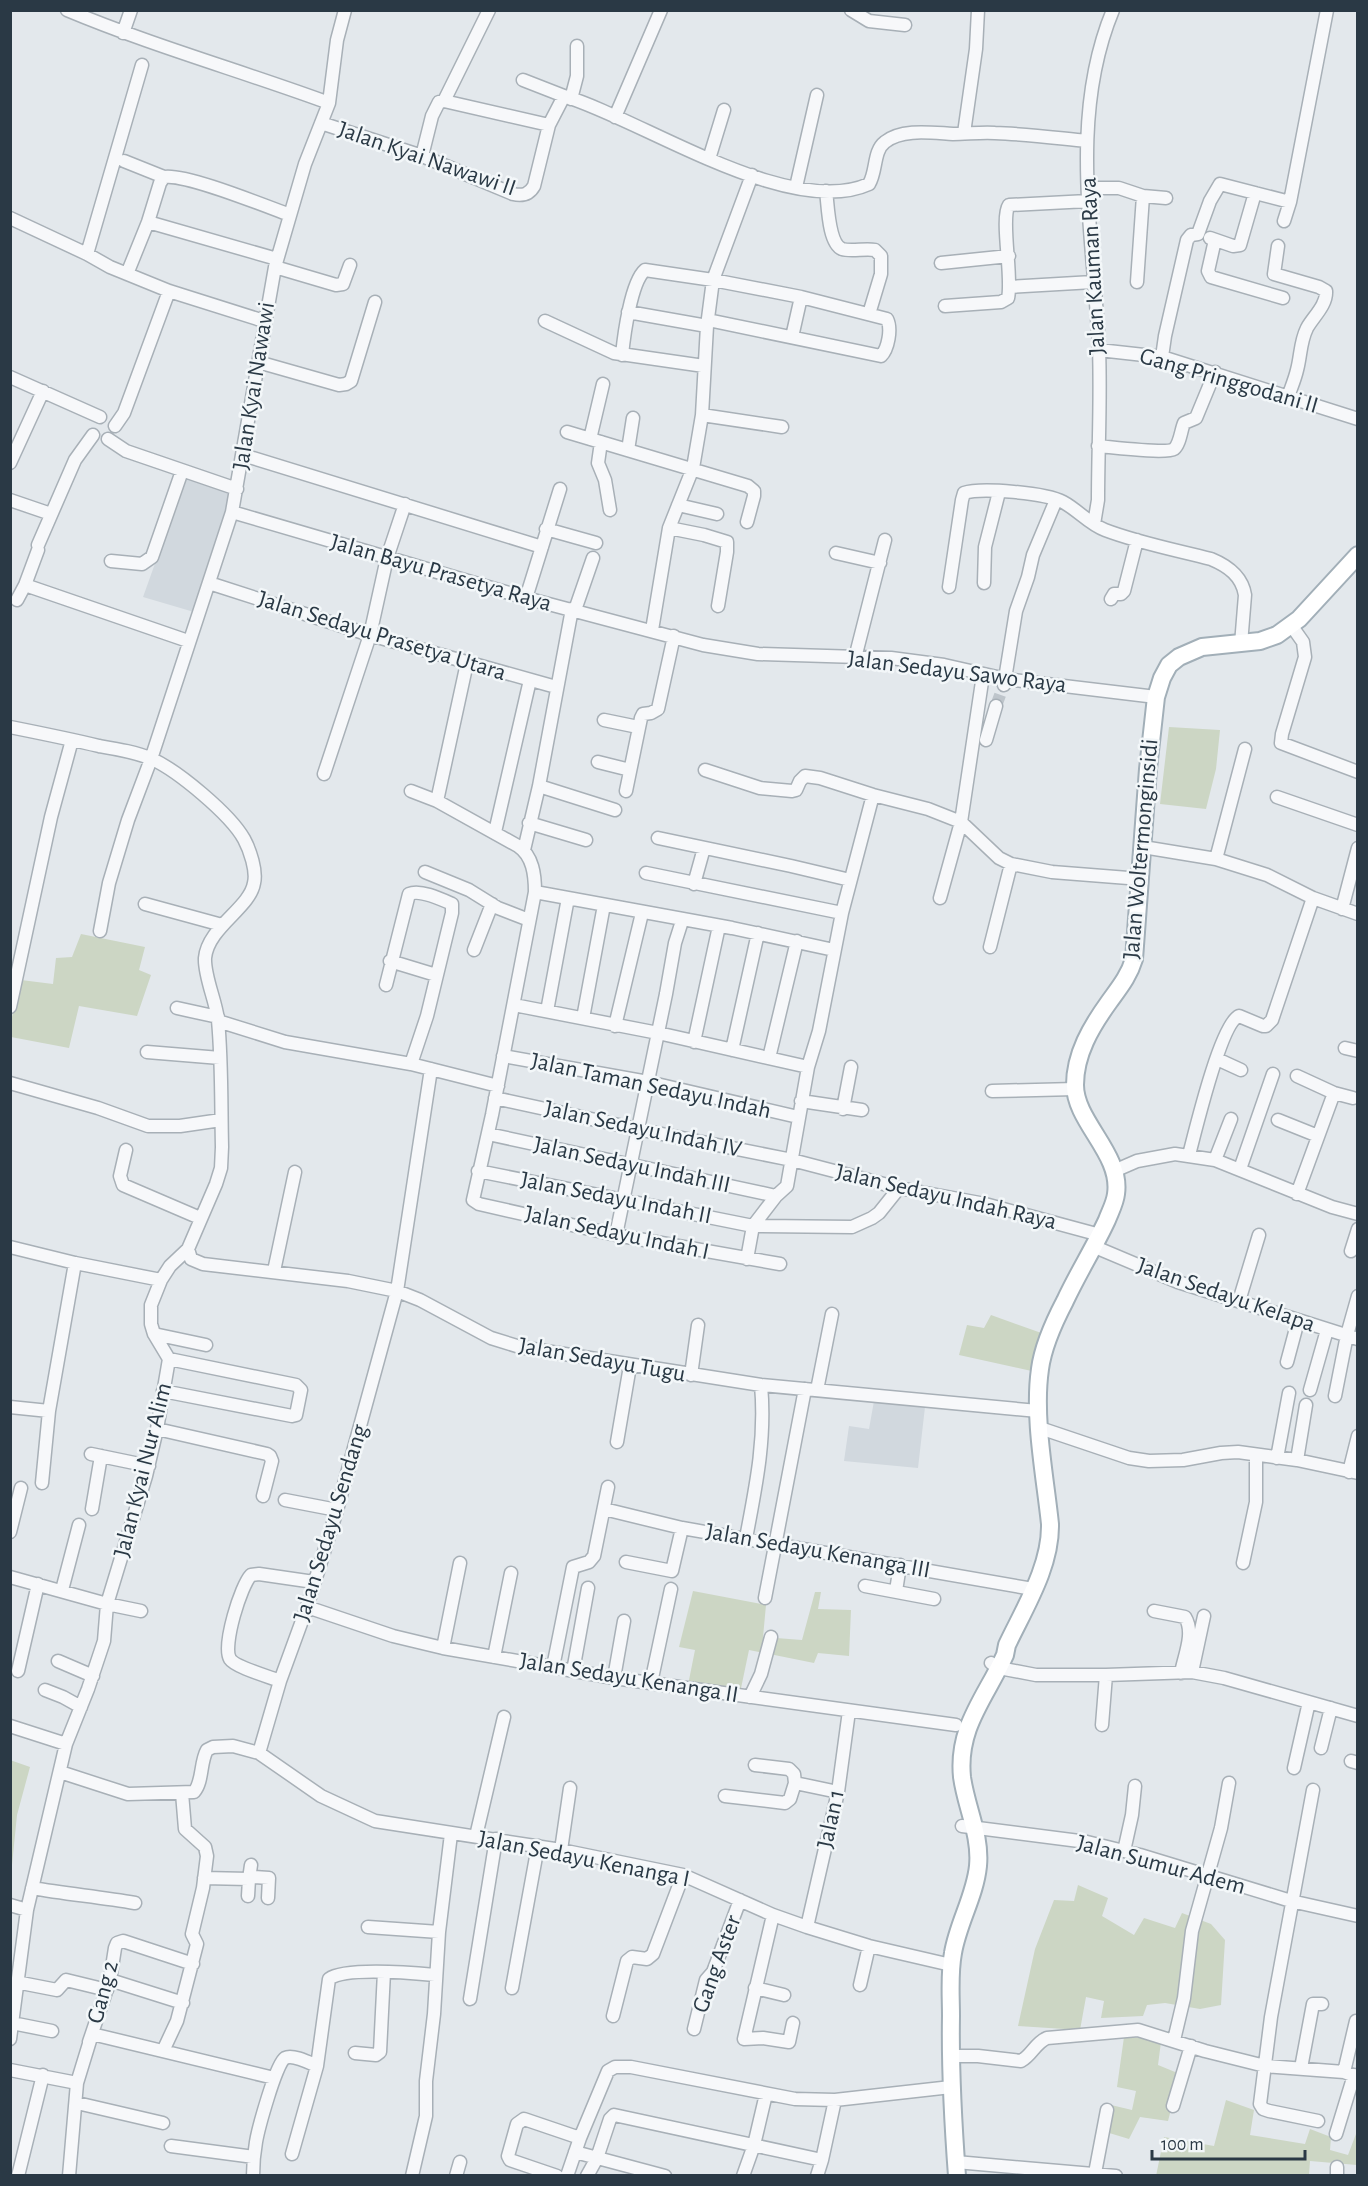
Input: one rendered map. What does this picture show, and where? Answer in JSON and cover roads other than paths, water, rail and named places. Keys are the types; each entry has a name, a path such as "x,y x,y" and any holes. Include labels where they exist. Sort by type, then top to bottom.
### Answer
{"main road":[{"name":"Jalan Woltermonginsidi","path":"953,2171 946,2088 946,1932 963,1887 969,1855 968,1827 956,1757 956,1725 969,1710 995,1665 997,1652 1007,1645 1033,1590 1051,1542 1039,1419 1040,1367 1049,1338 1066,1299 1097,1241 1117,1192 1114,1171 1106,1152 1079,1103 1075,1089 1077,1061 1081,1050 1131,968 1135,949 1148,770 1156,697 1169,665 1179,657 1202,647 1260,641 1277,635 1312,606 1358,555"},
{"name":"Jalan Woltermonginsidi","path":"956,1757 966,1728 969,1710"},
{"name":"Jalan Woltermonginsidi","path":"946,1964 950,2056 946,2088"}],"street":[{"path":"68,10 123,33 329,103"},
{"path":"123,33 131,10"},
{"name":"Jalan Kyai Nawawi","path":"100,931 109,883 232,512 276,263 305,164 329,103 337,40 345,10"},
{"path":"444,101 489,10"},
{"path":"615,117 661,10"},
{"path":"851,10 874,23 905,25"},
{"path":"964,133 976,49 978,10"},
{"name":"Jalan Kauman Raya","path":"1094,524 1098,500 1099,350 1088,201 1087,141 1097,55 1113,10"},
{"path":"1284,221 1290,202 1327,10"},
{"name":"Jalan Kyai Nawawi II","path":"321,123 422,156 513,194 525,194 534,186 549,125 568,98 577,76 577,46"},
{"path":"87,254 142,64"},
{"path":"523,80 752,175 796,187 826,191 853,189 869,184 875,172 879,151 886,141 904,135 931,132 992,133 1087,141"},
{"path":"796,187 817,95"},
{"path":"422,156 439,102 444,101 549,125"},
{"path":"709,159 724,110"},
{"path":"124,161 164,177 170,176 195,183 290,214"},
{"path":"652,630 669,528 693,468 702,415 707,323 713,280 752,175"},
{"path":"127,274 164,177"},
{"path":"1198,234 1210,201 1220,184 1290,202"},
{"path":"1089,188 1119,188 1143,196 1166,198"},
{"path":"826,191 830,227 836,244 843,249 875,250 881,256 881,274 868,314"},
{"path":"1162,357 1164,336 1187,240 1191,235 1198,234 1233,246 1240,244 1255,193"},
{"path":"1137,282 1143,196"},
{"path":"945,306 1001,302 1008,298 1010,287 1006,213 1009,206 1088,201"},
{"path":"10,218 127,274 170,291 264,321"},
{"path":"148,222 336,285 343,284 350,265"},
{"path":"1215,240 1208,270 1211,276 1283,298"},
{"path":"1278,246 1274,274 1319,287 1326,291 1327,295 1299,348 1297,372 1288,397"},
{"path":"941,263 1009,256"},
{"path":"622,354 628,312 640,275 645,270 801,297 886,319 889,323 889,331 882,356 792,337 628,312"},
{"path":"1010,287 1093,282"},
{"path":"108,440 114,434 115,426 124,413 170,291"},
{"path":"792,337 801,297"},
{"path":"258,362 339,385 346,384 351,381 375,302"},
{"path":"545,321 608,351 704,366"},
{"name":"Gang Pringgodani II","path":"1099,350 1162,357 1358,419"},
{"path":"1098,446 1172,450 1176,447 1184,423 1196,418 1215,372"},
{"path":"10,377 100,417 108,417 115,426"},
{"path":"603,384 596,441 598,464 605,480 609,510"},
{"path":"10,464 43,391"},
{"path":"702,415 783,427"},
{"path":"100,417 91,426 93,435 100,440 108,440 126,451 237,489"},
{"path":"628,450 633,418"},
{"path":"567,432 693,468 751,488 754,496 747,522"},
{"path":"16,600 25,585 51,514 75,460 93,435"},
{"path":"243,455 542,547"},
{"path":"111,561 142,564 152,557 182,471"},
{"path":"526,598 560,489"},
{"path":"950,587 963,495 972,491 1031,493 1063,502 1103,529 1211,559 1231,570 1241,581 1245,595 1241,644"},
{"path":"984,583 985,547 999,492"},
{"path":"10,500 51,514"},
{"path":"1005,683 1016,611 1033,555 1056,500"},
{"path":"324,774 370,635 387,558 405,504"},
{"path":"678,505 717,514"},
{"name":"Jalan Bayu Prasetya Raya","path":"232,512 526,598 652,630"},
{"path":"669,528 727,542 718,606"},
{"path":"546,529 596,543"},
{"path":"855,658 885,540"},
{"path":"1111,599 1114,594 1121,594 1124,591 1137,540"},
{"path":"836,553 880,563"},
{"path":"524,850 539,786 556,687 574,610 593,558"},
{"name":"Jalan Sedayu Prasetya Utara","path":"209,583 370,635 556,687"},
{"path":"25,585 188,641"},
{"path":"1291,625 1303,642 1305,657 1281,743 1358,772"},
{"name":"Jalan Sedayu Sawo Raya","path":"652,630 703,645 758,654 891,658 933,664 983,675 1005,683 1156,697"},
{"path":"626,791 638,727 643,714 658,709 674,636"},
{"path":"437,801 467,663"},
{"path":"940,898 961,822 983,675"},
{"path":"495,832 530,680"},
{"path":"986,740 996,706"},
{"path":"604,720 638,727"},
{"name":"Jalan Kyai Nur Alim","path":"10,727 151,759 171,770 227,818 244,839 253,868 254,885 248,896 222,925 207,949 205,960 218,1019 221,1168 188,1249 170,1266 161,1280 151,1305 150,1314 154,1334 169,1359 157,1429 128,1540 107,1604 106,1631 93,1676 66,1744 27,1910 10,2039"},
{"path":"10,1007 51,818 72,740"},
{"path":"1216,859 1245,749"},
{"path":"598,762 630,770"},
{"path":"705,770 760,788 792,791 796,790 802,777 813,776 928,809 961,822 999,858 1011,864 1052,872 1141,879"},
{"path":"539,786 615,810"},
{"path":"411,791 437,801 524,850 533,867 535,892 488,1134 478,1171"},
{"path":"747,1259 753,1226 776,1196 787,1186 808,1066 825,1007 842,914 873,795"},
{"path":"1277,797 1358,825"},
{"path":"529,823 586,840"},
{"path":"658,838 850,880"},
{"path":"1143,847 1216,859 1267,875 1313,898 1358,914"},
{"path":"694,884 704,848"},
{"path":"1342,909 1358,848"},
{"path":"990,947 1011,864"},
{"path":"425,872 469,890 492,904 528,920"},
{"path":"646,873 842,914"},
{"path":"386,985 390,961 410,894 415,892 450,903 452,906 427,1016 411,1064"},
{"path":"535,892 682,921 758,933 834,950"},
{"path":"547,1011 568,898"},
{"path":"1189,1155 1217,1059 1229,1028 1236,1017 1243,1016 1263,1026 1272,1020 1313,898"},
{"path":"146,904 222,925"},
{"path":"474,950 492,904"},
{"path":"583,1018 604,905"},
{"path":"615,1026 642,913"},
{"path":"616,1235 632,1165 637,1129 675,943 682,921"},
{"path":"694,1042 719,926"},
{"path":"732,1050 758,933"},
{"path":"769,1058 797,941"},
{"path":"390,961 436,975"},
{"path":"514,1005 658,1033 808,1066"},
{"name":"Jalan Sedayu Indah IV","path":"177,1008 218,1019 285,1042 431,1069 496,1092 637,1129 792,1160"},
{"path":"147,1052 220,1058"},
{"name":"Jalan Taman Sedayu Indah","path":"503,1056 648,1082 798,1117"},
{"path":"1217,1059 1241,1070"},
{"path":"843,1109 851,1067"},
{"name":"Jalan Sedayu Sendang","path":"259,1753 280,1681 307,1607 337,1510 397,1291 431,1069"},
{"path":"1240,1169 1273,1074"},
{"path":"1297,1076 1334,1093 1353,1098"},
{"path":"10,1083 98,1108 148,1126 180,1126 221,1120"},
{"path":"992,1091 1075,1089"},
{"path":"1297,1194 1334,1093"},
{"path":"801,1101 862,1110"},
{"path":"1215,1160 1231,1119"},
{"path":"1278,1120 1318,1136"},
{"name":"Jalan Sedayu Indah III","path":"488,1134 776,1196"},
{"path":"126,1150 120,1176 123,1185 200,1218"},
{"path":"1114,1171 1137,1161 1175,1154 1189,1155 1215,1160 1297,1194 1358,1214"},
{"name":"Jalan Sedayu Indah Raya","path":"792,1160 899,1188 985,1204 1097,1241"},
{"name":"Jalan Sedayu Indah II","path":"478,1171 753,1226 852,1227 879,1213 899,1188"},
{"name":"Jalan Sedayu Indah I","path":"478,1171 472,1199 474,1202 616,1235 780,1264"},
{"path":"274,1271 295,1172"},
{"path":"1351,1251 1358,1229"},
{"path":"1239,1301 1259,1235"},
{"name":"Jalan Sedayu Kelapa","path":"1097,1241 1178,1282 1352,1337"},
{"path":"10,1247 161,1280"},
{"name":"Jalan Sedayu Tugu","path":"188,1249 191,1259 203,1264 348,1281 397,1291 420,1300 474,1330 506,1343 691,1375 1039,1419 1129,1458 1149,1461 1183,1460 1230,1452 1297,1460 1353,1472"},
{"path":"42,1483 49,1411 75,1263"},
{"path":"1335,1396 1352,1337 1358,1296"},
{"path":"765,1598 775,1544 811,1390 832,1314"},
{"path":"1287,1362 1298,1321"},
{"path":"691,1375 698,1325"},
{"path":"1310,1390 1327,1330"},
{"path":"154,1334 206,1345"},
{"path":"163,1391 290,1416 295,1416 297,1412 301,1390 296,1385 169,1359"},
{"path":"617,1442 630,1366"},
{"path":"746,1538 761,1457 764,1410 762,1385"},
{"path":"1277,1458 1289,1393"},
{"path":"1297,1460 1306,1405"},
{"path":"10,1407 49,1411"},
{"path":"157,1429 267,1454 270,1456 272,1465 263,1496"},
{"path":"1353,1472 1358,1436"},
{"path":"92,1509 96,1455 149,1466"},
{"path":"1244,1563 1256,1502 1256,1455"},
{"path":"553,1667 573,1567 589,1562 594,1556 608,1487"},
{"path":"10,1532 21,1488"},
{"path":"285,1500 337,1510"},
{"name":"Jalan Sedayu Kenanga III","path":"604,1509 682,1528 1033,1590"},
{"path":"62,1590 79,1525"},
{"path":"626,1562 672,1571 682,1528"},
{"path":"443,1648 460,1563"},
{"path":"896,1591 900,1565"},
{"path":"494,1657 511,1573"},
{"path":"280,1681 235,1663 228,1654 227,1641 244,1584 251,1575 259,1574 314,1582"},
{"path":"10,1577 141,1611"},
{"path":"18,1671 38,1584"},
{"path":"865,1586 934,1599"},
{"path":"573,1671 588,1588"},
{"path":"651,1683 671,1589"},
{"name":"Jalan Sedayu Kenanga II","path":"307,1607 402,1639 443,1648 615,1678 956,1725"},
{"path":"1154,1611 1185,1617 1190,1631 1186,1672"},
{"path":"1186,1672 1204,1616"},
{"path":"615,1678 624,1621"},
{"path":"750,1697 761,1674 771,1636"},
{"path":"58,1661 93,1676"},
{"path":"995,1665 1036,1675 1186,1672 1224,1678 1358,1716"},
{"path":"1102,1725 1107,1675"},
{"path":"45,1690 81,1707"},
{"path":"1294,1768 1309,1702"},
{"path":"1321,1748 1331,1708"},
{"name":"Jalan 1","path":"807,1926 837,1792 849,1711"},
{"path":"476,1836 504,1717"},
{"path":"10,1726 66,1744"},
{"path":"60,1772 128,1794 182,1793 196,1790 207,1750 213,1747 233,1746 259,1753"},
{"name":"Jalan Sedayu Kenanga I","path":"259,1753 321,1796 375,1821 561,1850 683,1875 773,1915 869,1946 946,1964"},
{"path":"725,1796 785,1803 790,1799 795,1783 794,1774 789,1769 754,1765"},
{"path":"795,1783 837,1792"},
{"path":"1174,2040 1184,1998 1192,1931 1221,1828 1229,1783"},
{"path":"1124,1851 1132,1815 1135,1786"},
{"path":"561,1850 570,1788"},
{"path":"1313,1790 1291,1901 1265,2066 1261,2107 1269,2111 1318,2121"},
{"path":"163,2051 183,2003 193,1964 197,1943 192,1934 204,1878 206,1847 185,1829 182,1793"},
{"name":"Jalan Sumur Adem","path":"968,1827 1087,1842 1291,1901 1358,1916"},
{"path":"412,2175 426,2116 426,2081 434,2014 435,1975 451,1834"},
{"path":"470,1999 496,1839"},
{"path":"512,1988 538,1846"},
{"path":"248,1896 251,1865"},
{"path":"613,2016 627,1961 632,1958 647,1959 653,1954 683,1875"},
{"path":"204,1878 268,1878 268,1898"},
{"path":"32,1888 135,1903"},
{"name":"Gang Aster","path":"694,2029 706,1980 713,1972 740,1900"},
{"path":"10,1905 27,1910"},
{"path":"773,1915 744,2039 763,2038 789,2042 793,2023"},
{"path":"368,1927 439,1932"},
{"name":"Gang 2","path":"69,2175 77,2083 108,1985 114,1948 120,1941 193,1964"},
{"path":"860,1985 869,1946"},
{"path":"292,2154 317,2066 329,1979 346,1974 384,1972 435,1975"},
{"path":"355,2053 376,2055 380,2052 384,1972"},
{"path":"16,1982 57,1990 66,1980 108,1985 183,2003"},
{"path":"755,1988 784,1995"},
{"path":"1300,2068 1313,2004 1322,2004"},
{"path":"1336,2134 1352,2075 1356,2020"},
{"path":"12,2023 52,2031"},
{"path":"950,2056 978,2056 1021,2061 1029,2055 1036,2044 1047,2038 1138,2030 1265,2066 1352,2075"},
{"path":"92,2034 274,2078"},
{"path":"1173,2106 1191,2046"},
{"path":"253,2175 260,2125 274,2078 283,2060 288,2057 317,2066"},
{"path":"567,2175 608,2071 615,2067 632,2067 795,2099 835,2100 946,2088"},
{"path":"10,2070 77,2083"},
{"path":"18,2175 43,2075"},
{"path":"743,2175 754,2145 766,2094"},
{"path":"816,2175 822,2160 835,2100"},
{"path":"77,2103 163,2123"},
{"path":"1095,2173 1107,2110"},
{"path":"587,2175 597,2158 610,2119 614,2115 822,2160"},
{"path":"557,2175 510,2160 508,2156 517,2124 524,2120 580,2138"},
{"path":"171,2146 254,2157"},
{"path":"575,2152 665,2175"},
{"path":"456,2175 460,2163"},
{"path":"953,2171 1116,2175"}],"tunnel":[{"path":"996,706 1003,687"}]}
